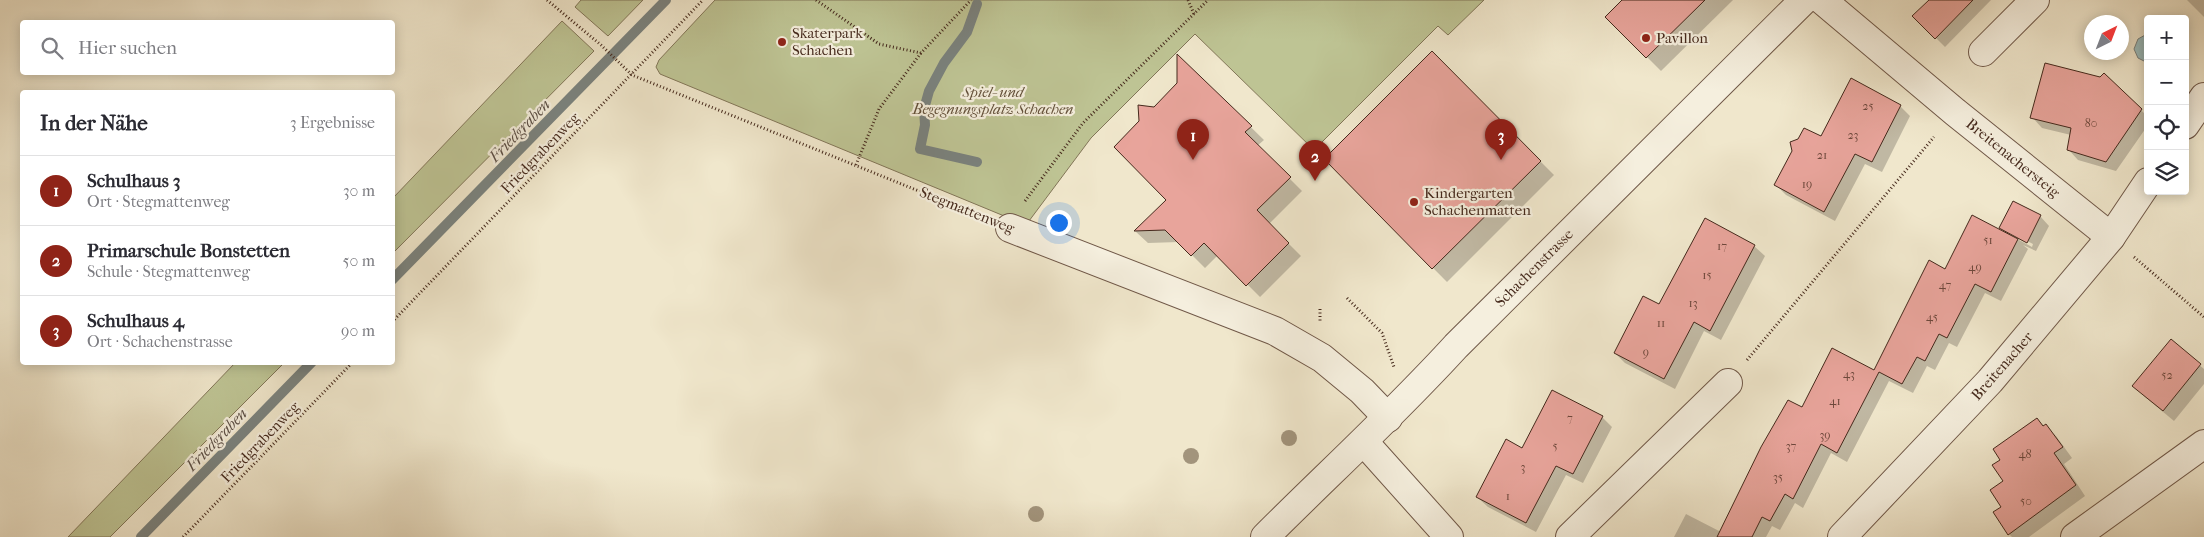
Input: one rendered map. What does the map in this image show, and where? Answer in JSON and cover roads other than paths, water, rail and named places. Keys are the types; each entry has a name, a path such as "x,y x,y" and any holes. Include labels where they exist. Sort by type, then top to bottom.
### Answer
{"street":[{"name":"Schachenstrasse","path":"1264,537 1364,442 1456,346 1804,0"},
{"name":"Breitenachersteig","path":"1822,0 1955,112 2111,237"},
{"path":"1983,52 2034,0"},
{"path":"2189,119 2204,96"},
{"name":"Breitenacher","path":"1842,537 1990,382 2111,237 2144,188"},
{"name":"Stegmattenweg","path":"1010,228 1275,331 1322,358 1362,391 1388,418"},
{"path":"1570,537 1728,384"},
{"path":"1364,442 1449,537"},
{"path":"2074,537 2204,444"}],"water":[{"path":"2144,36 2144,61 2138,58 2134,49 2138,39"}],"waterway":[{"name":"Friedgraben","path":"395,277 666,0"},
{"path":"977,4 967,32 944,63 929,91 924,109 925,125 920,149 977,162"},
{"name":"Friedgraben","path":"141,537 309,365"}],"place":[{"name":"Pavillon","path":"1646,38"},
{"name":"Skaterpark Schachen","path":"782,42"},
{"name":"Schulhaus 3","path":"1193,160"},
{"name":"Schulhaus 4","path":"1501,160"},
{"name":"Primarschule Bonstetten","path":"1315,181"},
{"name":"Kindergarten Schachenmatten","path":"1414,202"}],"park label":[{"name":"Spiel- und Begegnungsplatz Schachen","path":"993,100"}]}
